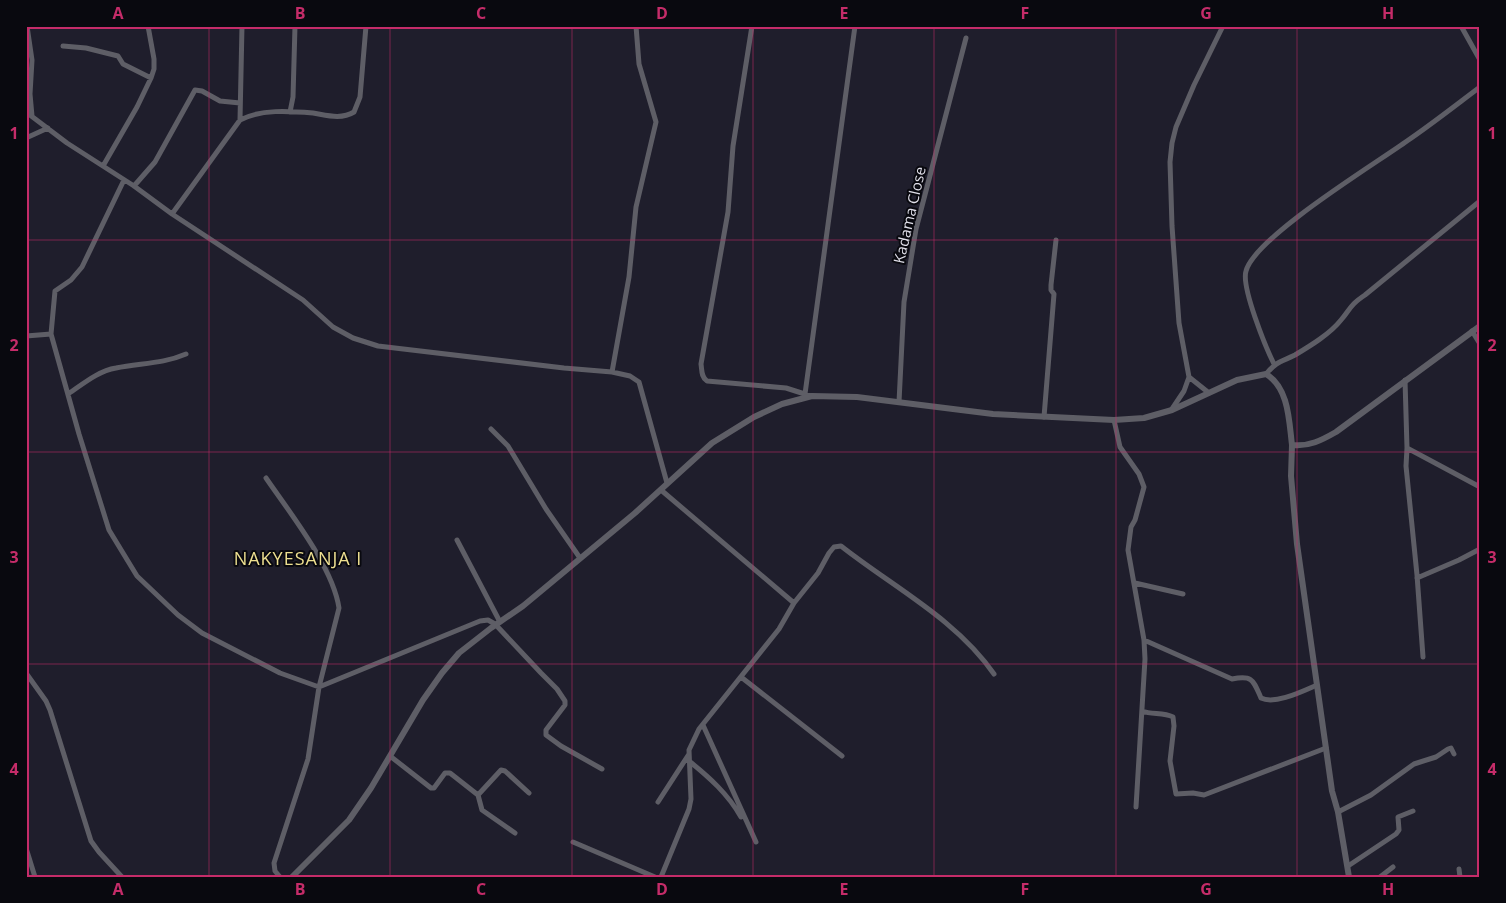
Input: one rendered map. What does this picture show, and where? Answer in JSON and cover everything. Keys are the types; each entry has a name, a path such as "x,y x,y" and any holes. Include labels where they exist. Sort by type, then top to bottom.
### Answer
{"street":[{"path":"27,26 32,60 30,94 32,116"},
{"path":"103,166 137,107 151,78 154,59 148,26"},
{"path":"240,120 242,26"},
{"path":"290,112 293,98 295,26"},
{"path":"172,214 240,120 255,114 290,112 338,117 354,112 360,97 366,26"},
{"path":"612,372 629,277 636,207 656,122 639,64 636,26"},
{"path":"752,26 734,146 728,212 701,364 703,378 707,381 786,388 808,395 857,397 947,410 1114,420 1144,418 1172,410 1237,380 1266,374 1274,364 1294,355 1323,336 1341,321 1353,303 1480,201"},
{"path":"808,395 855,26"},
{"path":"1172,410 1184,391 1189,377 1179,324 1172,226 1171,153 1176,127 1183,110 1224,26"},
{"path":"1461,26 1480,60"},
{"name":"Kadama Close","path":"899,402 904,302 916,229 966,38"},
{"path":"63,46 86,48 118,56 122,64 151,78"},
{"path":"1274,364 1258,326 1246,281 1246,271 1249,264 1284,227 1409,140 1480,87"},
{"path":"134,186 155,162 195,90 202,91 220,101 240,103"},
{"path":"26,112 172,214 295,295 333,328 353,338 378,346 612,372 630,376 639,382 667,483"},
{"path":"26,138 48,128"},
{"path":"124,180 82,267 71,280 55,292 51,334 106,521 118,547 137,576 178,616 202,633 280,673 319,687 480,621 488,620 498,623"},
{"path":"1044,417 1054,294 1051,290 1051,285 1056,240"},
{"path":"1292,445 1303,446 1326,438 1480,326"},
{"path":"1472,331 1480,344"},
{"path":"26,336 51,334"},
{"path":"68,394 100,373 115,368 166,361 186,354"},
{"path":"1266,374 1274,379 1280,387 1287,408 1292,445 1292,476 1297,544 1332,791 1338,812 1350,877"},
{"path":"1189,377 1209,392"},
{"path":"1405,380 1406,466 1423,657"},
{"path":"292,877 349,820 371,788 423,700 459,653 523,606 661,490 712,443 754,417 808,395"},
{"path":"1114,420 1120,447 1139,474 1144,488 1132,527 1128,550 1144,640 1145,659 1136,807"},
{"path":"491,429 508,446 546,509 580,558"},
{"path":"1407,448 1480,487"},
{"path":"266,478 324,567 337,595 339,608 319,687 308,759 274,863 275,871 280,877"},
{"path":"661,490 794,603"},
{"path":"457,540 498,623 557,689 565,701 565,705 546,730 546,735 561,746 602,769"},
{"path":"661,877 690,809 689,754 693,740 779,629 794,603 818,573 829,553 834,548 841,546 941,620 984,659 994,674"},
{"path":"1417,578 1480,549"},
{"path":"1135,583 1183,594"},
{"path":"1144,640 1232,679 1242,677 1251,679 1254,681 1261,698 1266,700 1289,696 1317,685"},
{"path":"26,673 46,700 50,710 91,841 98,852 122,877"},
{"path":"741,676 842,756"},
{"path":"1142,711 1148,714 1166,714 1173,717 1174,726 1170,762 1176,794 1204,794 1326,748"},
{"path":"689,761 708,776 729,798 740,813 756,842 703,725"},
{"path":"1338,812 1371,795 1414,764 1436,757 1448,748 1451,748 1454,754"},
{"path":"658,802 689,754"},
{"path":"390,756 430,788 434,788 445,773 450,773 478,794 482,810 515,833"},
{"path":"478,794 501,770 505,771 529,793"},
{"path":"1348,866 1396,834 1399,830 1398,818 1413,811"},
{"path":"573,842 655,877"},
{"path":"26,848 35,877"},
{"path":"1380,877 1393,868"},
{"path":"1458,870 1460,877"}],"district":[{"name":"NAKYESANJA I","path":"298,558"}]}
